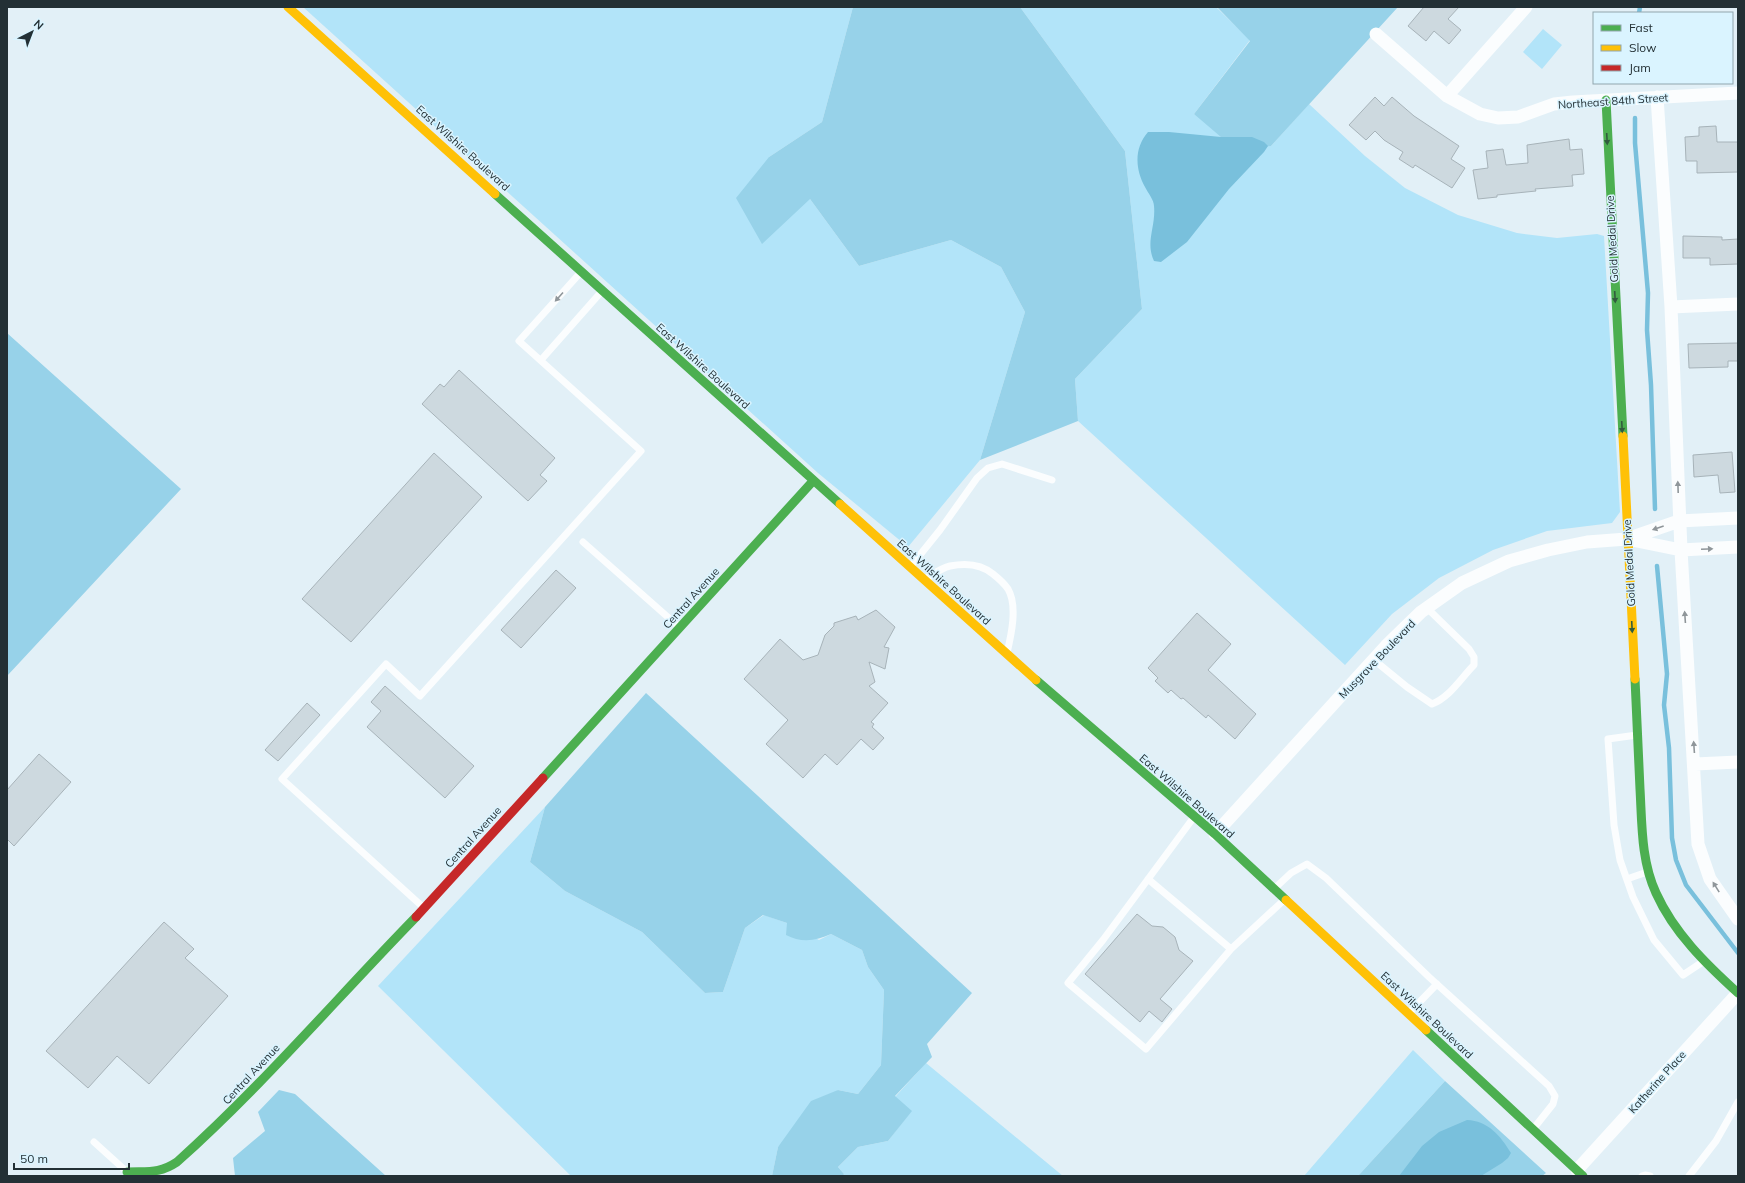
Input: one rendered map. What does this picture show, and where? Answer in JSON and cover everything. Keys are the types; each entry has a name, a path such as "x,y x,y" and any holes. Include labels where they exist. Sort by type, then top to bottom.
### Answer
{"street":[{"name":"East Wilshire Boulevard","path":"288,7 1006,655 1215,834 1580,1173"},
{"path":"1447,96 1526,7"},
{"name":"Northeast 84th Street","path":"1376,34 1447,96 1480,114 1498,118 1518,117 1554,104 1738,93"},
{"path":"1657,97 1671,307 1679,521 1695,764 1698,844 1710,879 1738,919"},
{"name":"Gold Medal Drive","path":"1606,100 1643,843 1655,893 1670,919 1687,944 1738,993"},
{"path":"1671,307 1738,304"},
{"name":"Central Avenue","path":"127,1172 159,1171 178,1162 238,1107 362,972 425,908 812,481"},
{"name":"Musgrave Boulevard","path":"1215,834 1386,646 1427,608 1462,583 1508,561 1548,550 1587,542 1627,539 1679,521 1738,518"},
{"name":"Musgrave Boulevard","path":"1627,539 1681,550 1738,547"},
{"path":"1695,764 1738,762"},
{"name":"Katherine Place","path":"1580,1173 1738,993"}],"lane":[{"path":"425,908 282,780 386,664 420,696 641,451 519,341 581,272"},
{"path":"540,360 602,291"},
{"path":"910,568 940,530 977,478 988,468 1002,464 1052,480"},
{"path":"583,542 679,628"},
{"path":"923,580 948,567 972,564 987,569 1000,580 1009,590 1012,606 1012,629 1006,655"},
{"path":"1374,660 1407,687 1432,704 1450,691 1474,665 1474,656 1470,649 1427,608"},
{"path":"1638,735 1608,739 1614,825 1620,860 1633,897 1654,940 1683,975 1704,961"},
{"path":"1194,817 1103,940 1068,983 1146,1049 1231,949 1284,899"},
{"path":"1274,890 1291,873 1308,864 1326,878 1437,984 1549,1086 1555,1096 1553,1104 1533,1130"},
{"path":"1627,879 1649,871"},
{"path":"1148,878 1231,949"},
{"path":"1408,1014 1437,984"},
{"path":"1689,1176 1712,1145 1738,1102"},
{"path":"94,1142 127,1172"},
{"path":"1642,1176 1646,1174 1650,1176"}],"shaded area":[{"path":"303,7 853,7 822,122 769,157 810,199 859,266 951,240 1001,267 1025,312 980,460 908,547 818,473"},
{"path":"853,7 1020,7 1125,151 1142,309 1075,379 1078,421 980,460 1025,312 1001,267 951,240 859,266 810,199 762,244 736,198 769,157 822,122"},
{"path":"1020,7 1216,7 1250,40 1194,114 1271,146 1309,104 1365,156 1405,188 1458,215 1517,233 1557,238 1597,234 1604,236 1620,512 1612,523 1547,531 1493,550 1439,578 1392,614 1345,665 1078,421 1075,379 1142,309 1125,151"},
{"path":"1217,7 1398,7 1271,146 1235,149 1194,114 1250,41"},
{"path":"1543,29 1562,45 1542,69 1523,52"},
{"path":"1148,132 1169,132 1221,137 1252,137 1264,142 1268,146 1229,189 1187,242 1161,262 1154,261 1151,254 1150,247 1154,221 1154,204 1139,173 1138,166 1138,152 1140,145"},
{"path":"7,333 181,489 7,676"},
{"path":"646,693 972,993 927,1044 932,1057 895,1096 912,1111 888,1141 858,1147 838,1167 844,1174 843,1176 772,1176 778,1147 811,1101 838,1090 858,1094 881,1065 884,990 868,967 862,950 831,934 814,940 792,938 786,935 787,923 763,915 745,928 723,992 705,993 642,932 565,891 530,862 545,807"},
{"path":"545,807 530,862 565,891 642,932 705,993 723,992 745,928 764,915 787,923 819,940 831,934 862,950 868,967 884,990 881,1065 858,1094 838,1090 778,1147 772,1176 571,1176 378,986"},
{"path":"1413,1050 1445,1081 1358,1176 1304,1176"},
{"path":"926,1063 1063,1176 843,1176 844,1174 838,1167 858,1147 888,1141 911,1111 895,1097"},
{"path":"1445,1081 1546,1173 1542,1176 1358,1176"},
{"path":"279,1090 295,1094 386,1176 235,1176 233,1158 265,1131 258,1112"},
{"path":"1467,1120 1481,1123 1493,1130 1511,1153 1508,1158 1481,1176 1399,1176 1422,1146 1439,1132"}],"building":[{"path":"1424,7 1459,7 1448,19 1461,30 1449,44 1434,31 1426,41 1408,26"},
{"path":"1375,97 1384,106 1392,97 1414,116 1459,146 1451,159 1465,168 1452,188 1415,165 1413,168 1399,159 1403,152 1384,140 1375,131 1366,140 1349,125"},
{"path":"1716,126 1717,142 1738,142 1738,172 1697,173 1697,161 1686,161 1685,137 1699,136 1699,127"},
{"path":"1569,139 1570,150 1582,149 1584,174 1572,175 1573,186 1535,189 1536,191 1497,195 1497,197 1478,199 1473,170 1488,168 1486,151 1503,149 1506,165 1528,163 1527,145"},
{"path":"1683,236 1722,237 1722,240 1738,239 1738,264 1710,265 1710,258 1683,258"},
{"path":"1738,343 1738,361 1728,361 1728,367 1689,368 1688,344"},
{"path":"459,370 555,458 540,475 547,481 528,501 422,404 440,384 444,387"},
{"path":"1732,452 1735,492 1720,493 1718,475 1694,477 1693,455"},
{"path":"434,453 482,497 351,642 302,599"},
{"path":"556,570 576,588 521,648 501,630"},
{"path":"876,610 895,627 884,647 889,648 885,669 869,662 875,682 869,686 888,703 871,722 874,724 872,727 884,738 873,750 861,739 837,765 825,754 803,778 766,744 788,720 744,679 780,639 803,660 818,655 825,635 834,626 834,623 856,616 858,620"},
{"path":"1197,613 1231,644 1208,670 1256,714 1235,739 1208,715 1206,718 1183,698 1181,699 1171,690 1168,693 1155,681 1158,678 1148,668"},
{"path":"385,686 474,766 445,798 367,727 381,711 371,702"},
{"path":"307,703 320,715 278,761 265,750"},
{"path":"39,754 71,782 14,846 7,839 7,790"},
{"path":"1137,914 1152,926 1163,927 1175,937 1179,950 1193,961 1160,999 1172,1009 1162,1022 1149,1011 1140,1022 1085,974"},
{"path":"164,922 194,949 185,958 228,996 149,1084 117,1056 88,1088 46,1051"}],"waterway":[{"path":"1639,12 1640,7"},
{"path":"1635,118 1635,143 1648,293 1647,330 1651,385 1655,509"},
{"path":"1657,566 1667,674 1664,705 1669,748 1672,838 1676,860 1686,885 1738,953"}],"traffic: fast":[{"path":"1606,100 1623,436"},
{"path":"495,194 840,504"},
{"path":"543,778 813,481"},
{"path":"1635,679 1643,842 1647,868 1651,881 1663,908 1681,935 1714,971 1738,993"},
{"path":"1036,680 1215,834 1286,900"},
{"path":"127,1172 147,1172 159,1170 171,1166 177,1162 269,1073 416,917"},
{"path":"1426,1030 1583,1176"}],"traffic: slow":[{"path":"288,7 495,194"},
{"path":"1623,436 1635,679"},
{"path":"840,504 1036,680"},
{"path":"1286,900 1426,1030"}],"traffic: jam":[{"path":"416,917 543,778"}]}
